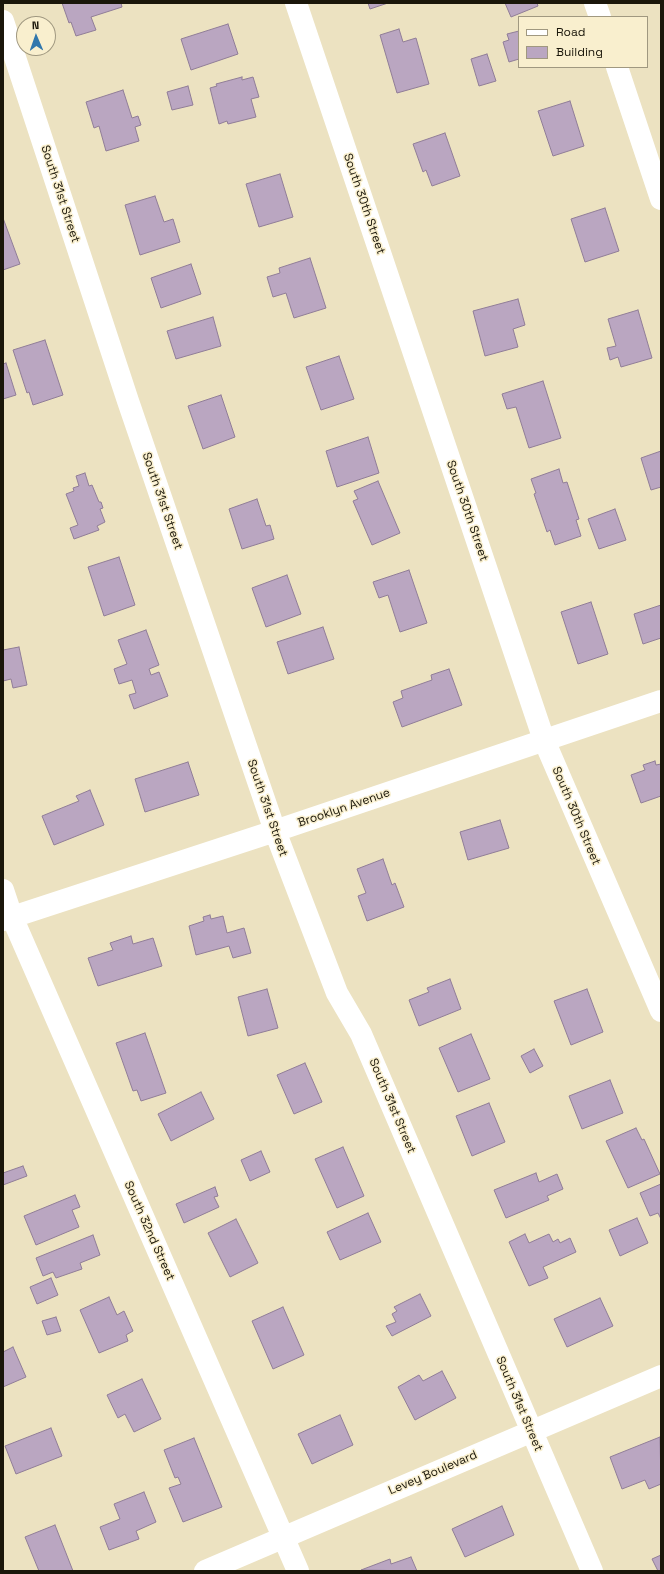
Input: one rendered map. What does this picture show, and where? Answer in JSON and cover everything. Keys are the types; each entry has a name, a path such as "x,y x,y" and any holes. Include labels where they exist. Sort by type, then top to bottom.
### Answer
{"street":[{"name":"South 30th Street","path":"296,3 544,740 661,1011"},
{"path":"595,3 600,16"},
{"name":"South 31st Street","path":"3,21 128,401 275,831 337,993 361,1034 592,1571"},
{"path":"617,68 661,199"},
{"name":"Brooklyn Avenue","path":"8,919 661,701"},
{"name":"South 32nd Street","path":"3,890 8,919 298,1571"},
{"name":"Levey Boulevard","path":"205,1571 661,1376"}],"building":[{"path":"62,3 121,3 122,7 91,17 96,30 76,36 71,22 69,23"},
{"path":"368,3 388,3 370,9"},
{"path":"505,3 537,3 538,6 511,17"},
{"path":"228,24 238,54 191,70 181,39"},
{"path":"399,29 403,42 416,38 429,84 397,93 380,35"},
{"path":"518,31 518,59 509,62 503,42 509,40 507,34"},
{"path":"487,54 496,81 479,86 471,59"},
{"path":"242,77 242,80 253,77 259,97 251,99 256,117 228,124 227,121 219,124 210,88 217,86 216,84"},
{"path":"188,86 193,105 172,110 167,92"},
{"path":"123,90 132,118 138,116 141,125 135,127 139,141 106,151 99,126 94,128 86,102"},
{"path":"570,101 584,146 553,156 538,111"},
{"path":"445,133 460,176 432,186 426,170 423,172 413,144"},
{"path":"280,174 293,217 259,227 246,184"},
{"path":"155,196 164,222 173,219 180,242 140,255 125,205"},
{"path":"605,208 619,251 585,262 571,219"},
{"path":"3,218 20,264 3,270"},
{"path":"310,258 326,308 294,318 286,293 273,297 267,277 280,273 279,268"},
{"path":"191,264 201,294 161,308 151,278"},
{"path":"518,299 525,325 513,329 518,347 485,356 473,311"},
{"path":"638,310 652,358 621,367 618,357 610,360 607,348 616,346 608,319"},
{"path":"213,317 221,346 176,359 167,331"},
{"path":"45,340 63,395 33,405 29,392 27,393 13,350"},
{"path":"339,356 354,399 321,410 306,367"},
{"path":"6,363 16,395 3,399 3,364"},
{"path":"543,381 561,438 529,448 516,407 507,409 502,394"},
{"path":"221,395 235,437 203,449 188,406"},
{"path":"368,437 379,473 337,487 326,451"},
{"path":"661,451 661,487 651,490 641,458"},
{"path":"559,469 563,483 567,482 579,519 576,520 581,536 555,545 550,530 547,532 534,494 536,493 531,479"},
{"path":"85,473 89,486 92,485 99,502 101,502 103,508 100,509 105,522 97,526 99,530 74,539 70,528 78,525 66,494 74,491 73,488 79,486 76,476"},
{"path":"378,481 400,533 372,545 353,501 358,499 354,491"},
{"path":"257,499 266,526 270,525 274,539 242,549 229,509"},
{"path":"615,509 626,540 599,549 588,519"},
{"path":"119,557 135,605 104,616 88,567"},
{"path":"409,570 427,623 400,632 388,595 379,598 373,582"},
{"path":"287,575 301,614 266,627 252,588"},
{"path":"591,602 608,654 578,664 561,612"},
{"path":"661,605 661,638 643,644 634,614"},
{"path":"323,627 334,659 288,674 277,642"},
{"path":"146,630 159,665 149,669 151,675 159,672 168,696 134,709 129,695 136,693 132,680 119,684 114,669 127,664 118,640"},
{"path":"19,647 27,685 13,688 11,679 3,681 3,650"},
{"path":"449,669 462,705 402,727 393,702 403,698 401,691 432,680 431,675"},
{"path":"655,761 656,765 661,764 661,796 641,803 631,775 645,770 643,765"},
{"path":"188,762 199,795 145,812 135,779"},
{"path":"90,790 104,825 54,845 42,816 79,801 76,796"},
{"path":"500,820 509,848 468,860 460,832"},
{"path":"383,859 392,885 395,883 404,907 367,921 358,896 366,893 357,869"},
{"path":"210,915 211,919 223,916 227,933 244,928 251,953 233,958 229,946 196,955 189,926 204,921 203,917"},
{"path":"131,936 133,944 153,938 162,966 98,986 88,958 113,950 110,943"},
{"path":"450,979 461,1009 419,1026 409,1000 429,992 427,988"},
{"path":"267,989 278,1028 248,1036 238,997"},
{"path":"587,989 603,1032 571,1045 554,1001"},
{"path":"145,1033 166,1093 141,1101 137,1090 133,1091 116,1043"},
{"path":"471,1034 490,1079 458,1092 439,1048"},
{"path":"534,1049 543,1066 530,1073 521,1056"},
{"path":"305,1063 322,1102 294,1114 277,1075"},
{"path":"610,1080 623,1113 582,1129 569,1096"},
{"path":"201,1092 214,1119 171,1141 158,1114"},
{"path":"489,1103 505,1142 472,1156 456,1116"},
{"path":"636,1128 642,1140 644,1139 660,1174 628,1188 606,1141"},
{"path":"343,1147 364,1196 337,1208 315,1159"},
{"path":"261,1151 270,1172 250,1181 241,1160"},
{"path":"23,1166 27,1176 3,1185 3,1173"},
{"path":"536,1173 539,1182 557,1174 563,1189 547,1196 549,1200 506,1218 494,1190"},
{"path":"661,1184 661,1219 658,1213 650,1216 640,1193"},
{"path":"215,1187 218,1196 214,1197 219,1207 184,1223 176,1204"},
{"path":"75,1195 80,1207 72,1210 79,1227 36,1245 24,1216"},
{"path":"368,1213 381,1242 340,1260 327,1232"},
{"path":"637,1218 648,1243 620,1256 609,1230"},
{"path":"236,1219 258,1263 230,1277 208,1233"},
{"path":"525,1234 529,1243 549,1234 553,1242 558,1239 560,1243 570,1238 576,1252 543,1267 548,1278 529,1286 509,1242"},
{"path":"93,1235 100,1255 80,1263 82,1269 56,1278 53,1272 43,1276 36,1258"},
{"path":"51,1278 58,1295 37,1304 30,1287"},
{"path":"420,1294 431,1316 392,1336 386,1326 396,1322 392,1314 397,1311 394,1307"},
{"path":"109,1297 117,1315 124,1311 133,1331 126,1335 128,1341 99,1353 80,1310"},
{"path":"600,1298 613,1326 567,1347 554,1319"},
{"path":"283,1307 304,1355 273,1369 252,1321"},
{"path":"56,1317 61,1331 47,1335 42,1321"},
{"path":"13,1347 26,1377 3,1387 3,1352"},
{"path":"442,1371 456,1398 415,1420 398,1387 419,1375 423,1381"},
{"path":"142,1379 161,1419 134,1432 125,1414 118,1418 107,1395"},
{"path":"340,1415 353,1445 312,1464 298,1434"},
{"path":"51,1428 62,1456 16,1474 5,1446"},
{"path":"660,1437 661,1484 649,1489 645,1480 622,1489 610,1457"},
{"path":"194,1438 222,1507 183,1522 169,1488 181,1484 178,1477 175,1478 164,1450"},
{"path":"144,1492 156,1522 136,1531 139,1539 109,1550 100,1527 120,1519 114,1504"},
{"path":"502,1506 514,1535 465,1557 452,1529"},
{"path":"55,1525 73,1571 39,1571 25,1537"},
{"path":"661,1555 661,1571 658,1571 652,1559"},
{"path":"411,1557 417,1571 361,1570 390,1559 391,1564"}]}
